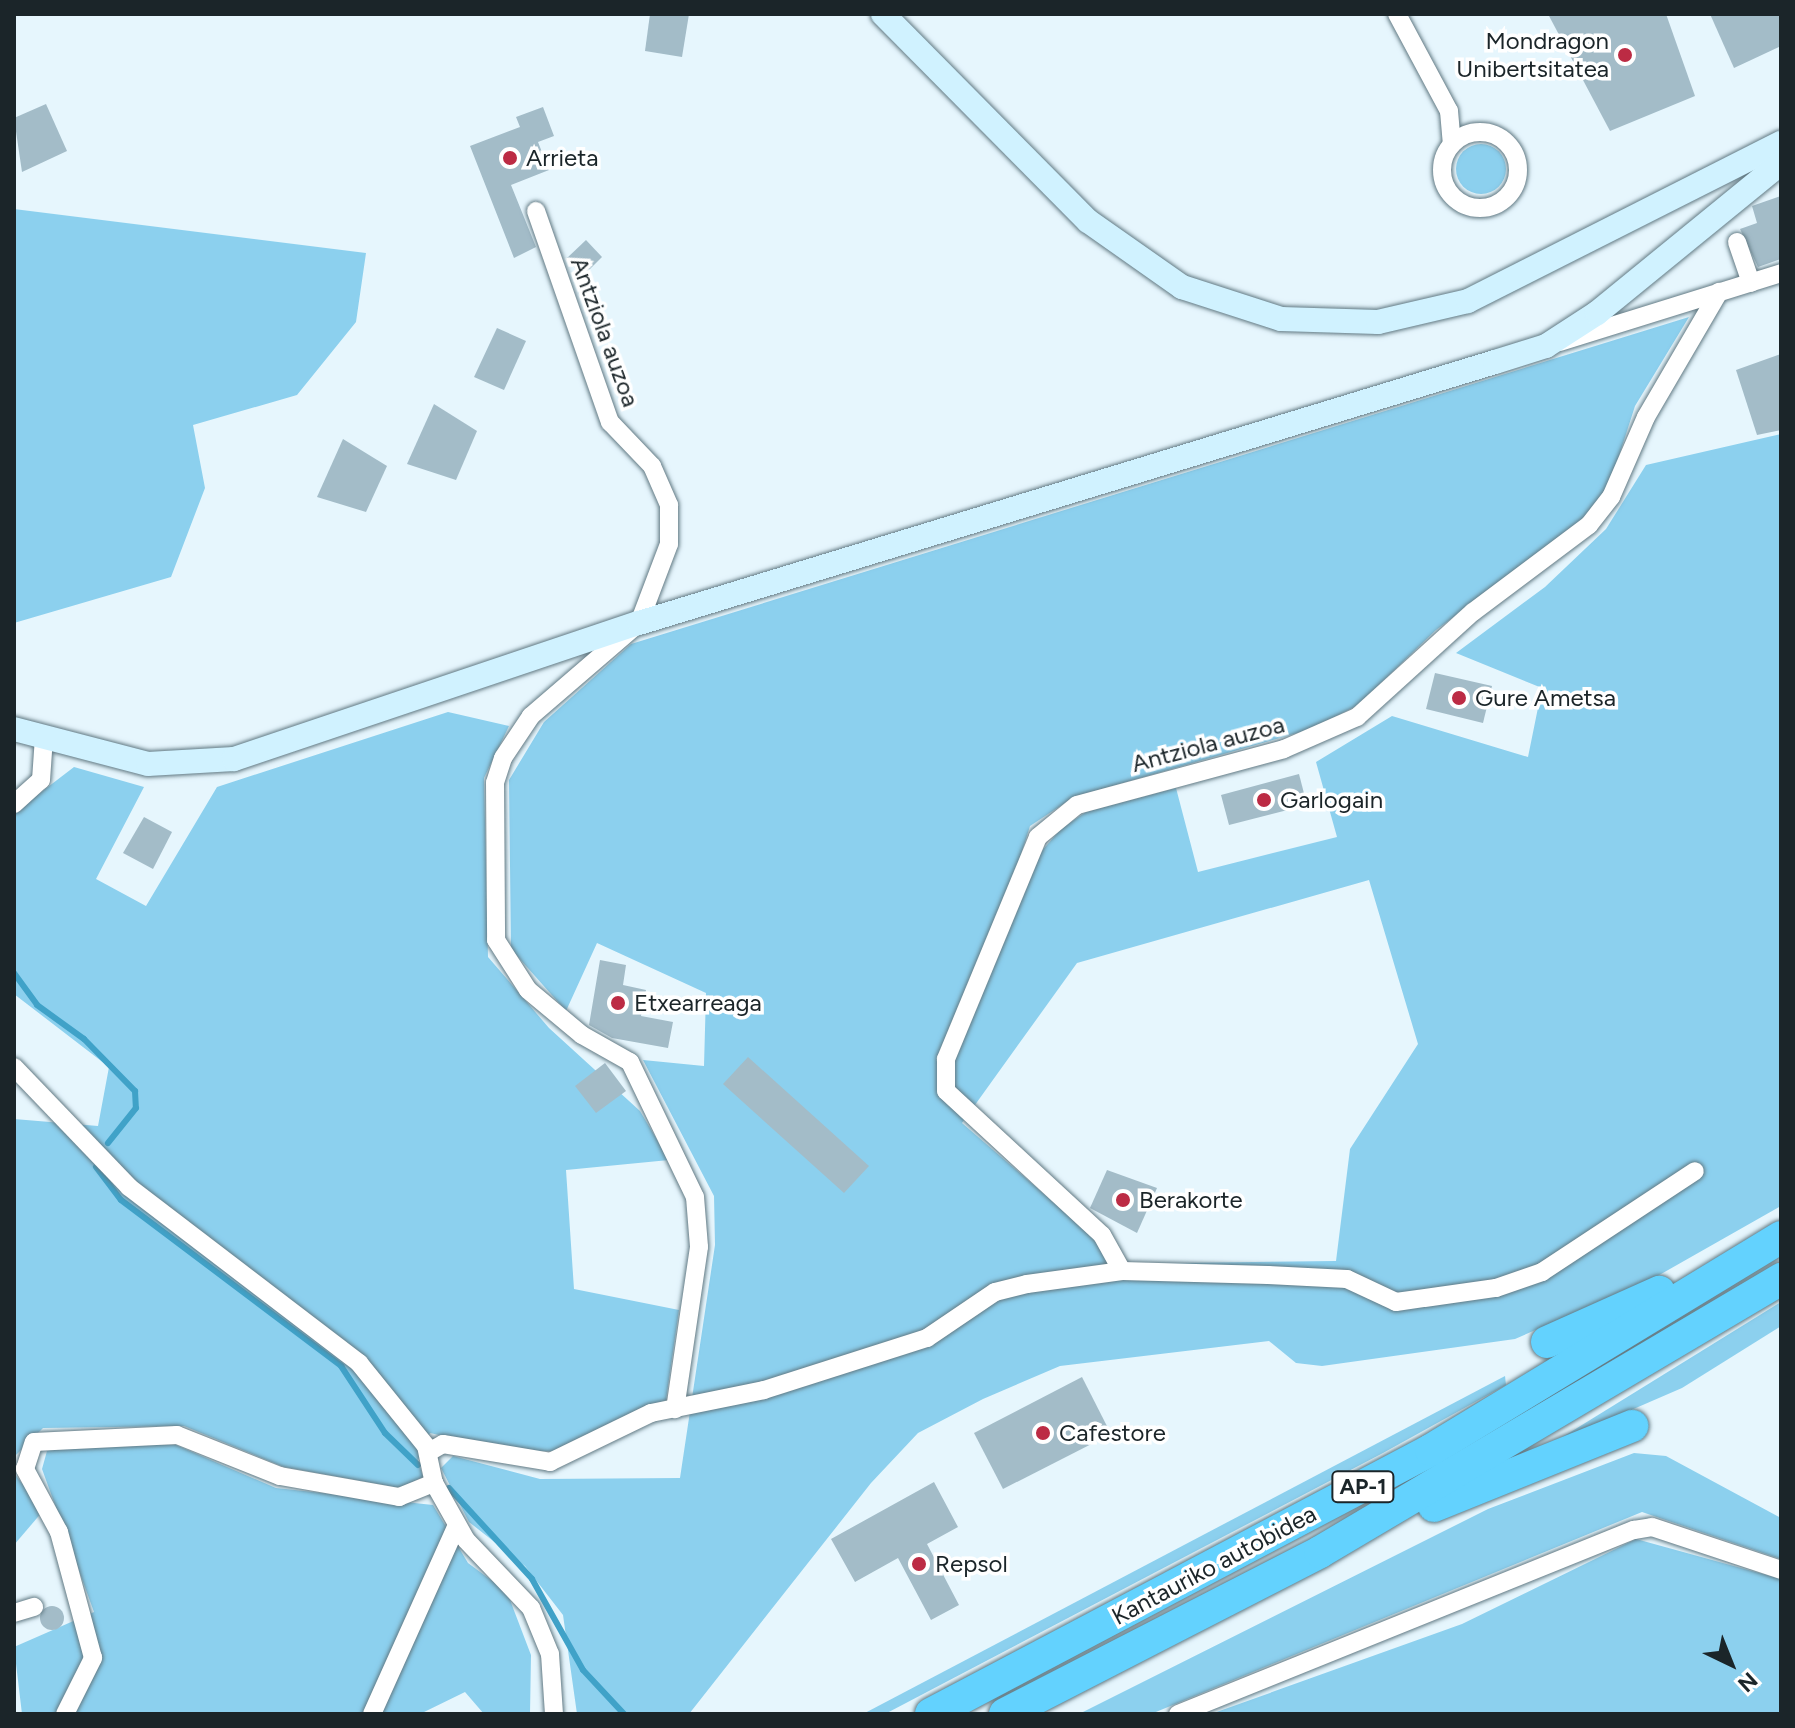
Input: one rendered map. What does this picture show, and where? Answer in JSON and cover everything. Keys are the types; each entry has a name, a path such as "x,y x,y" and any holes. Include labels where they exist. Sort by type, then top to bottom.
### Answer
{"highway":[{"name":"Kantauriko autobidea","path":"931,1714 1431,1450 1781,1237"},
{"path":"1547,1342 1687,1279 1741,1264"},
{"name":"Kantauriko autobidea","path":"1005,1714 1320,1552 1781,1279"},
{"path":"1320,1552 1632,1426"}],"main road":[{"path":"883,14 1088,221 1182,287 1281,319 1378,322 1468,301 1781,143"},
{"path":"14,729 148,764 234,759 639,623 1546,346 1597,313 1781,163"}],"street":[{"path":"1397,14 1449,111 1452,144 1442,172 1454,198 1476,209 1497,205 1514,189 1518,161 1503,138 1483,132 1449,111"},
{"path":"1452,144 1483,132"},
{"name":"Antziola auzoa","path":"536,211 610,422 652,466 669,505 669,544 649,581 639,623"},
{"path":"1737,242 1751,283"},
{"path":"1546,346 1781,273"},
{"name":"Antziola auzoa","path":"1122,1271 1102,1235 946,1091 946,1059 1038,837 1077,805 1284,749 1357,717 1473,612 1589,525 1611,497 1646,417 1719,292"},
{"path":"639,623 531,716 503,758 495,783 496,940 528,990 582,1035 630,1062 695,1197 699,1247 675,1409"},
{"path":"14,804 41,780 44,737"},
{"path":"14,1067 129,1187 340,1345 429,1452 434,1483 457,1525 531,1608 550,1654 554,1714"},
{"path":"429,1452 443,1444 550,1462 675,1409 764,1390 927,1338 1011,1287 1122,1271 1347,1279 1396,1302 1432,1300 1542,1272 1695,1171"},
{"path":"65,1714 93,1658 59,1532 25,1469 25,1451 34,1442 177,1435 280,1476 322,1484 399,1497 434,1483"},
{"path":"372,1714 457,1525"},
{"path":"1178,1714 1634,1530 1652,1527 1781,1570"},
{"path":"14,1613 34,1607"}],"shaded area":[{"path":"1481,144 1498,152 1506,169 1498,186 1481,194 1464,186 1456,169 1464,152"},
{"path":"14,209 366,253 356,322 297,395 193,425 205,488 171,577 14,623"},
{"path":"1689,317 1635,406 1609,487 1581,522 1436,630 1358,705 1311,729 1074,797 1030,826 1011,886 1061,829 1086,812 1176,788 1198,872 1337,837 1316,762 1392,716 1528,757 1542,688 1456,653 1545,587 1606,529 1646,465 1781,434 1781,1206 1654,1278 1515,1339 1322,1366 1296,1363 1269,1341 1060,1366 983,1399 918,1433 871,1483 689,1714 577,1714 563,1615 525,1566 469,1522 441,1468 453,1456 540,1479 680,1478 715,1245 714,1196 643,1060 704,1066 706,993 597,943 566,1011 511,949 509,780 544,722 631,644","holes":["1369,880 1418,1044 1350,1149 1336,1261 1108,1264 1098,1241 962,1123 1077,963"]},
{"path":"448,712 509,726 484,778 488,957 549,1028 640,1111 669,1160 566,1170 574,1289 679,1310 666,1400 557,1451 511,1451 430,1433 418,1460 423,1477 400,1488 284,1467 184,1426 43,1428 14,1457 14,1119 98,1126 109,1067 14,994 14,813 74,767 144,787 96,879 146,906 217,787"},
{"path":"1781,1302 1781,1326 1682,1388 1548,1446"},
{"path":"1505,1376 1506,1385 1383,1453 885,1714 863,1714"},
{"path":"65,1444 176,1445 276,1488 433,1505 468,1563 507,1592 531,1655 530,1714 484,1714 465,1692 420,1714 22,1714 14,1647 94,1612 42,1469 47,1451"},
{"path":"1634,1453 1666,1456 1781,1518 1781,1559 1642,1512 1151,1714 1079,1714 1488,1509"},
{"path":"14,1473 43,1511 14,1545"},
{"path":"1636,1539 1781,1579 1781,1714 1211,1714 1462,1624"}],"building":[{"path":"650,14 689,14 682,57 645,51"},
{"name":"Mondragon Unibertsitatea","path":"1548,14 1666,14 1695,96 1610,131"},
{"path":"1710,14 1781,14 1781,46 1734,68"},
{"path":"46,104 67,151 22,172 14,118"},
{"name":"Arrieta","path":"543,107 554,136 538,142 549,170 511,185 536,247 514,258 470,146 520,127 516,117"},
{"path":"1781,196 1781,259 1758,267 1740,229 1757,223 1752,206"},
{"path":"586,240 602,257 583,276 566,259"},
{"path":"497,328 526,341 504,390 474,377"},
{"path":"1781,354 1781,430 1757,435 1736,370"},
{"path":"434,404 477,431 456,480 407,464"},
{"path":"343,439 387,466 366,512 317,497"},
{"name":"Gure Ametsa","path":"1435,673 1492,686 1483,723 1426,709"},
{"name":"Garlogain","path":"1299,774 1307,805 1229,825 1221,795"},
{"path":"144,817 172,832 153,869 123,853"},
{"name":"Etxearreaga","path":"600,960 626,965 623,985 646,990 641,1016 673,1022 668,1048 612,1038 589,1025"},
{"path":"748,1057 869,1166 844,1193 723,1084"},
{"path":"605,1063 626,1091 596,1113 575,1086"},
{"name":"Berakorte","path":"1107,1170 1157,1188 1137,1233 1090,1208"},
{"name":"Cafestore","path":"1082,1377 1111,1434 1003,1489 974,1433"},
{"path":"934,1482 958,1527 927,1544 959,1605 931,1620 898,1558 855,1582 831,1539"},
{"path":"52,1606 61,1609 64,1618 61,1627 52,1630 43,1627 40,1618 43,1609"}],"waterway":[{"path":"14,973 37,1005 84,1039 135,1091 136,1108 108,1143"},
{"path":"96,1167 121,1200 341,1366 385,1433 418,1465"},
{"path":"449,1488 532,1579 583,1670 624,1714"}],"place":[{"name":"Mondragon Unibertsitatea","path":"1625,55"},
{"name":"Arrieta","path":"510,158"},
{"name":"Gure Ametsa","path":"1459,698"},
{"name":"Garlogain","path":"1264,800"},
{"name":"Etxearreaga","path":"618,1003"},
{"name":"Berakorte","path":"1123,1200"},
{"name":"Cafestore","path":"1043,1433"},
{"name":"Repsol","path":"919,1564"}]}
